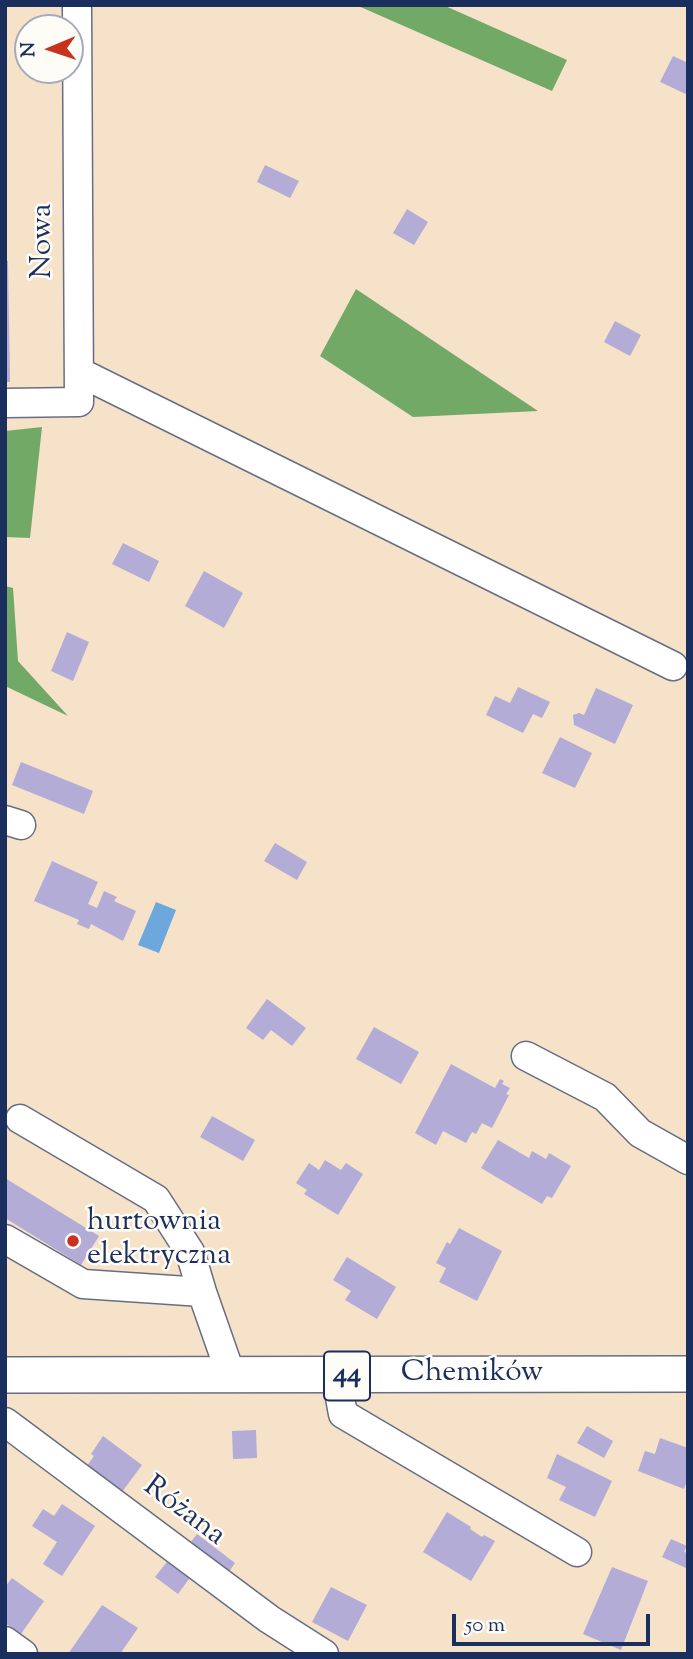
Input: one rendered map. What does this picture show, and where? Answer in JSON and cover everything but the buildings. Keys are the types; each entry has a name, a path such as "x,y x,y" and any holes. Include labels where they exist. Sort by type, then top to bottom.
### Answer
{"main road":[{"name":"Chemików","path":"5,1375 688,1374"}],"street":[{"name":"Nowa","path":"5,403 79,402 77,5"},
{"path":"79,372 673,666"},
{"path":"526,1056 605,1097 640,1133 688,1160"},
{"path":"20,1118 156,1199 190,1252 231,1375"},
{"path":"5,1239 83,1284 202,1292"},
{"path":"336,1376 343,1414 577,1552"},
{"name":"Różana","path":"5,1422 269,1619 324,1654"},
{"path":"5,1641 23,1654"}],"green space":[{"path":"356,5 443,5 567,60 552,91"},
{"path":"356,289 538,411 413,417 320,356"},
{"path":"42,427 30,538 5,537 5,431"},
{"path":"5,586 13,588 18,661 68,716 5,686"}],"water":[{"path":"156,902 176,910 159,953 138,945"}],"place":[{"name":"hurtownia elektryczna","path":"73,1241"}]}
